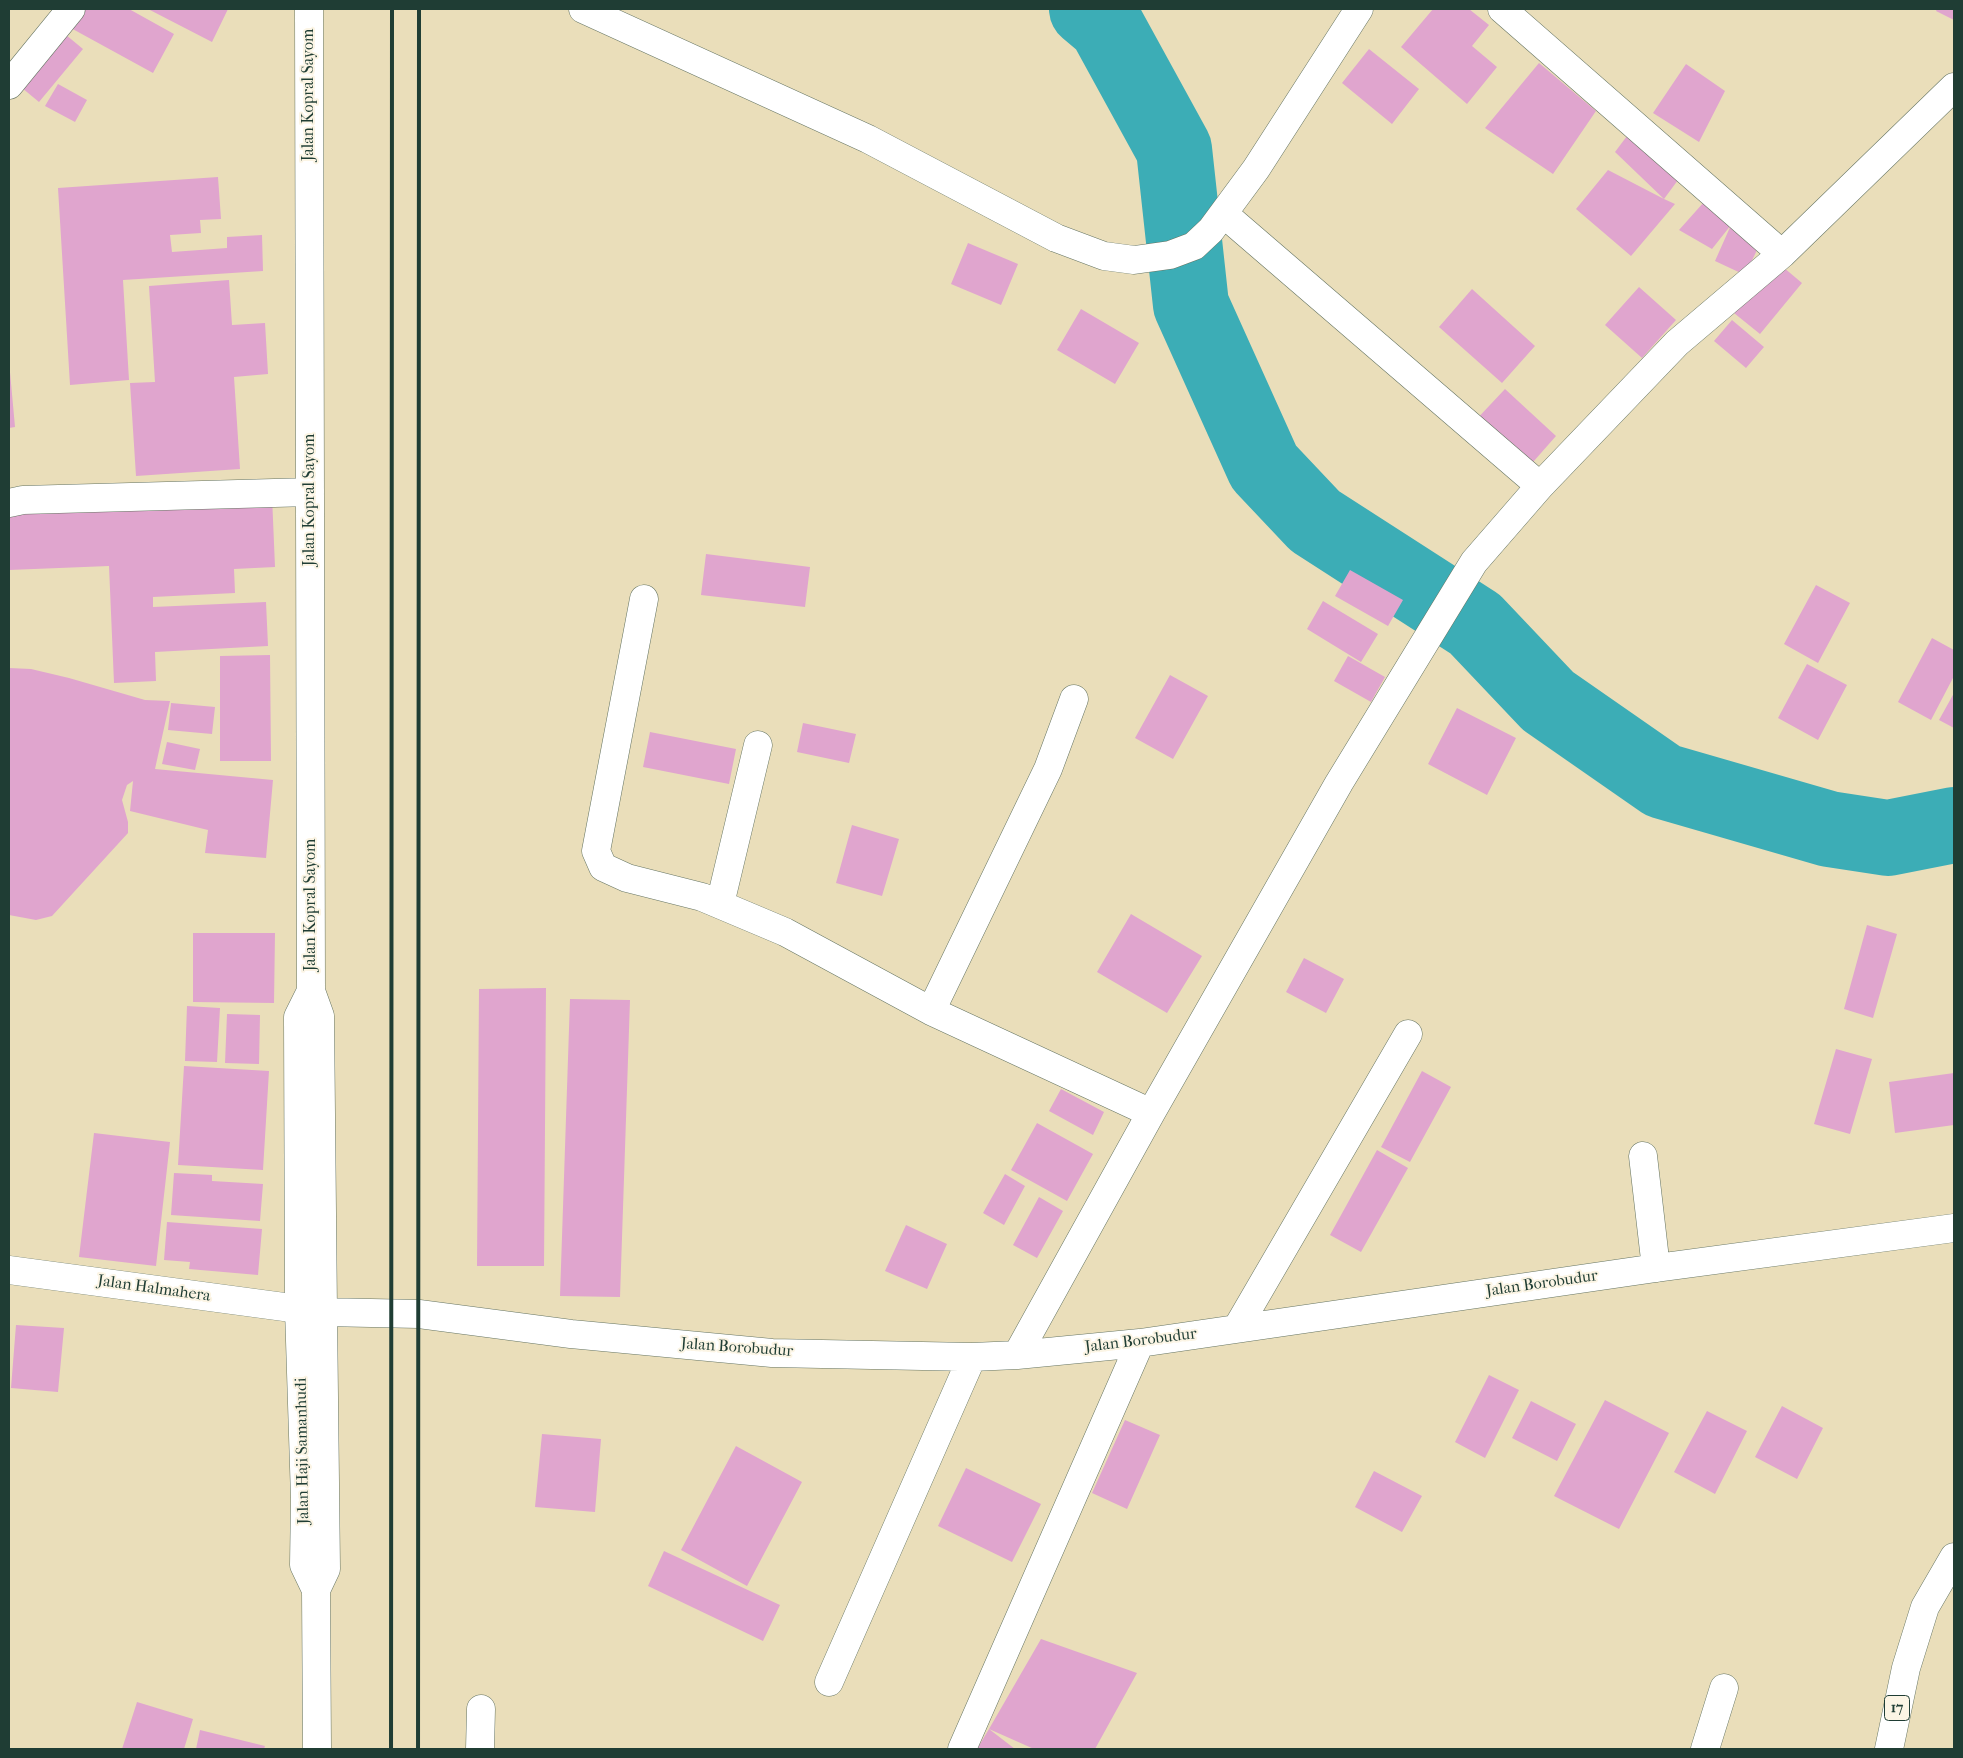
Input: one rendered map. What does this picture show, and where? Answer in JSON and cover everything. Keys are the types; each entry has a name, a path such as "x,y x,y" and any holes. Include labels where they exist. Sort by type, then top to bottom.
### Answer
{"main road":[{"path":"9,85 71,9"},
{"name":"Jalan Kopral Sayom","path":"309,9 311,991 298,1017 311,1310"},
{"path":"582,9 868,139 1056,238 1104,256 1134,260 1182,250 1211,230 1256,169 1359,9"},
{"path":"1502,9 1782,254"},
{"path":"1017,1355 1151,1113 1339,783 1422,644 1474,562 1540,486 1677,343 1782,254 1954,87"},
{"path":"1224,214 1540,486"},
{"path":"9,503 23,500 310,492"},
{"path":"644,599 596,851 604,867 614,873 702,897 785,932 931,1011 1151,1113"},
{"path":"931,1011 1048,769 1074,699"},
{"path":"720,904 758,745"},
{"path":"1237,1328 1408,1034"},
{"path":"1643,1156 1656,1268"},
{"name":"Jalan Borobudur","path":"311,1310 419,1314 571,1334 772,1353 972,1357 1017,1355 1140,1343 1656,1268 1954,1228"},
{"name":"Jalan Halmahera","path":"9,1270 311,1310"},
{"name":"Jalan Haji Samanhudi","path":"311,1310 317,1749"},
{"path":"962,1749 1140,1343"},
{"path":"828,1682 972,1357"},
{"name":"17","path":"1888,1749 1906,1668 1925,1607 1954,1557"},
{"path":"1705,1749 1724,1688"},
{"path":"480,1749 481,1709"}],"building":[{"path":"79,9 129,9 174,34 153,73 69,27"},
{"path":"148,9 228,9 212,42"},
{"path":"1433,9 1469,9 1489,25 1472,46 1497,67 1467,104 1401,47"},
{"path":"1937,9 1954,9 1954,20 1936,11"},
{"path":"60,30 83,49 39,102 16,83"},
{"path":"1369,49 1419,89 1392,124 1342,83"},
{"path":"1539,63 1596,111 1553,174 1485,128"},
{"path":"1686,64 1725,91 1699,142 1653,113"},
{"path":"58,84 87,100 75,122 45,106"},
{"path":"1627,136 1678,180 1664,199 1615,152"},
{"path":"1608,170 1675,204 1631,256 1576,209"},
{"path":"218,177 221,219 200,220 201,233 170,235 172,252 227,248 227,237 262,235 263,271 123,280 129,380 70,385 58,188"},
{"path":"1704,202 1731,225 1712,249 1679,230"},
{"path":"1731,225 1757,250 1745,275 1715,261"},
{"path":"968,243 1018,264 1001,305 951,284"},
{"path":"1777,262 1802,283 1760,334 1734,313"},
{"path":"229,280 232,325 265,323 268,374 234,377 240,469 136,476 130,383 155,382 149,286"},
{"path":"1639,287 1676,320 1642,358 1605,325"},
{"path":"1472,289 1535,346 1502,383 1439,327"},
{"path":"1081,309 1139,343 1115,384 1057,350"},
{"path":"1732,320 1764,347 1746,368 1714,341"},
{"path":"9,361 15,427 9,428"},
{"path":"1505,389 1556,436 1526,470 1474,422"},
{"path":"272,496 275,567 234,569 235,593 153,597 153,607 266,602 268,646 155,652 156,681 114,683 109,566 9,570 9,508"},
{"path":"706,554 810,567 805,607 701,595"},
{"path":"1350,570 1403,600 1388,626 1335,596"},
{"path":"1816,585 1850,603 1818,663 1784,644"},
{"path":"1323,601 1378,634 1361,662 1307,629"},
{"path":"1932,638 1954,650 1954,676 1931,720 1898,702"},
{"path":"270,655 271,761 220,761 220,656"},
{"path":"1348,656 1385,677 1371,702 1334,681"},
{"path":"1807,664 1847,685 1818,740 1778,718"},
{"path":"9,668 31,669 145,700 170,701 155,769 273,780 266,858 205,853 208,830 130,811 133,781 127,785 122,800 128,822 128,833 52,916 36,920 9,915"},
{"path":"1170,675 1208,696 1173,759 1135,738"},
{"path":"1954,693 1954,728 1939,720"},
{"path":"171,703 215,707 212,734 168,730"},
{"path":"1457,708 1516,738 1487,795 1428,764"},
{"path":"803,723 856,734 849,763 797,752"},
{"path":"650,732 736,749 729,784 643,767"},
{"path":"167,742 200,749 195,770 162,764"},
{"path":"852,825 899,839 882,896 836,883"},
{"path":"1131,914 1202,956 1167,1013 1097,972"},
{"path":"1867,925 1897,934 1873,1018 1844,1009"},
{"path":"193,933 275,933 274,1003 193,1002"},
{"path":"1304,958 1344,979 1326,1013 1286,992"},
{"path":"546,988 544,1266 477,1266 479,989"},
{"path":"570,999 630,1000 620,1297 560,1296"},
{"path":"187,1006 220,1008 217,1062 185,1061"},
{"path":"227,1014 260,1015 259,1064 225,1063"},
{"path":"1836,1049 1872,1059 1850,1134 1814,1124"},
{"path":"184,1066 269,1071 263,1170 178,1165"},
{"path":"1422,1071 1451,1087 1410,1162 1381,1147"},
{"path":"1954,1073 1954,1125 1895,1133 1889,1082"},
{"path":"1061,1089 1104,1112 1093,1135 1049,1111"},
{"path":"1037,1123 1093,1154 1067,1201 1011,1170"},
{"path":"94,1133 170,1142 156,1266 79,1257"},
{"path":"1377,1150 1408,1168 1361,1252 1330,1235"},
{"path":"174,1173 212,1175 212,1181 263,1184 260,1221 171,1215"},
{"path":"1005,1174 1025,1186 1004,1225 983,1213"},
{"path":"1039,1197 1063,1211 1037,1258 1013,1245"},
{"path":"167,1222 262,1229 258,1275 189,1269 190,1262 164,1260"},
{"path":"906,1225 947,1244 927,1289 885,1271"},
{"path":"16,1325 64,1328 58,1392 11,1388"},
{"path":"1489,1375 1519,1390 1485,1458 1455,1442"},
{"path":"1605,1400 1669,1433 1619,1529 1554,1496"},
{"path":"1531,1401 1576,1424 1557,1461 1512,1438"},
{"path":"1782,1406 1823,1428 1797,1479 1755,1457"},
{"path":"1707,1411 1747,1431 1715,1494 1674,1472"},
{"path":"1125,1420 1160,1435 1127,1509 1092,1493"},
{"path":"542,1434 601,1439 595,1512 535,1507"},
{"path":"736,1446 802,1482 747,1586 681,1550"},
{"path":"966,1468 1041,1504 1012,1562 938,1526"},
{"path":"1374,1471 1422,1496 1402,1532 1355,1507"},
{"path":"664,1551 780,1605 763,1641 648,1586"},
{"path":"1041,1639 1137,1673 1095,1749 1034,1749 989,1729"},
{"path":"137,1702 193,1719 184,1749 122,1749"},
{"path":"989,1729 1015,1749 977,1749"},
{"path":"200,1730 265,1746 264,1749 196,1749"}],"waterway":[{"path":"1087,9 1106,25 1174,149 1191,305 1264,467 1315,521 1475,624 1548,701 1663,781 1829,829 1888,838 1954,825"}],"railway":[{"path":"391,1749 392,9"},
{"path":"418,1749 419,9"}]}
